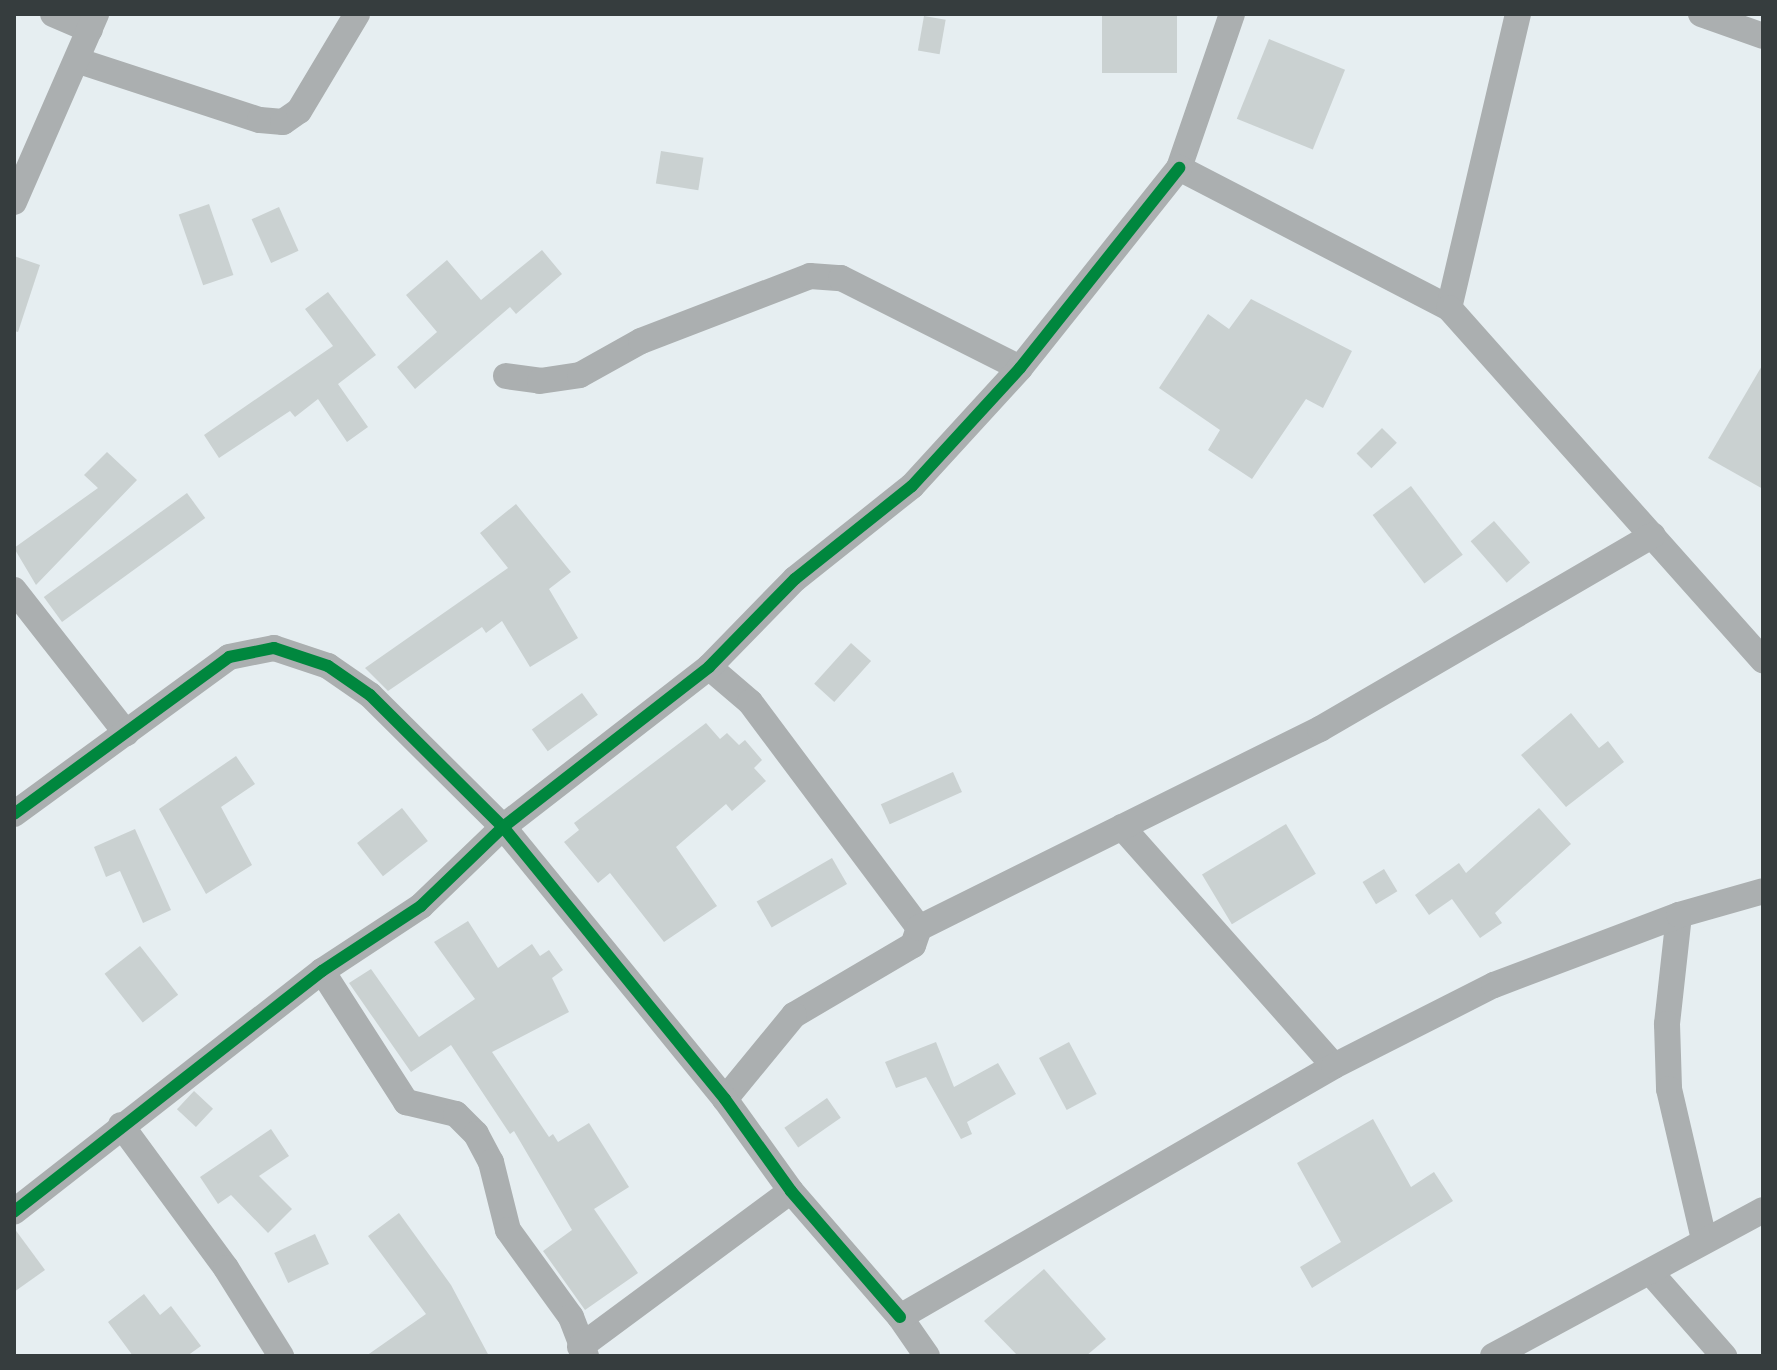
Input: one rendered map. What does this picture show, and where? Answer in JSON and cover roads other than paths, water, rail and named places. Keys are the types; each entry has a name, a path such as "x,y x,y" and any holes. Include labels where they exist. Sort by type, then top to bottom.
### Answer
{"street":[{"path":"14,202 79,61 93,22 53,14"},
{"path":"79,61 260,120 283,122 299,111 357,14"},
{"path":"14,1212 121,1125 322,971 421,906 503,827 709,667 795,579 912,486 1020,368 1179,168 1232,14"},
{"path":"1449,308 1518,14"},
{"path":"1701,14 1763,36"},
{"path":"1179,168 1449,308 1762,657"},
{"path":"506,376 540,381 580,375 654,335 810,276 841,278 1020,368"},
{"path":"725,1099 794,1015 913,945 919,928 1320,729 1653,535"},
{"path":"14,590 126,733"},
{"path":"14,814 229,657 274,648 328,666 370,695 503,827 725,1099 791,1191 900,1317 927,1356"},
{"path":"709,667 750,702 919,928"},
{"path":"1122,827 1334,1066"},
{"path":"900,1317 1334,1066 1494,985 1679,915 1763,891"},
{"path":"1679,915 1667,1024 1669,1089 1704,1239"},
{"path":"322,971 406,1102 456,1114 476,1134 491,1162 508,1230 571,1317 583,1351 791,1191"},
{"path":"121,1125 226,1268 281,1356"},
{"path":"1493,1356 1651,1273 1704,1239 1763,1210"},
{"path":"1651,1273 1724,1356"}]}
